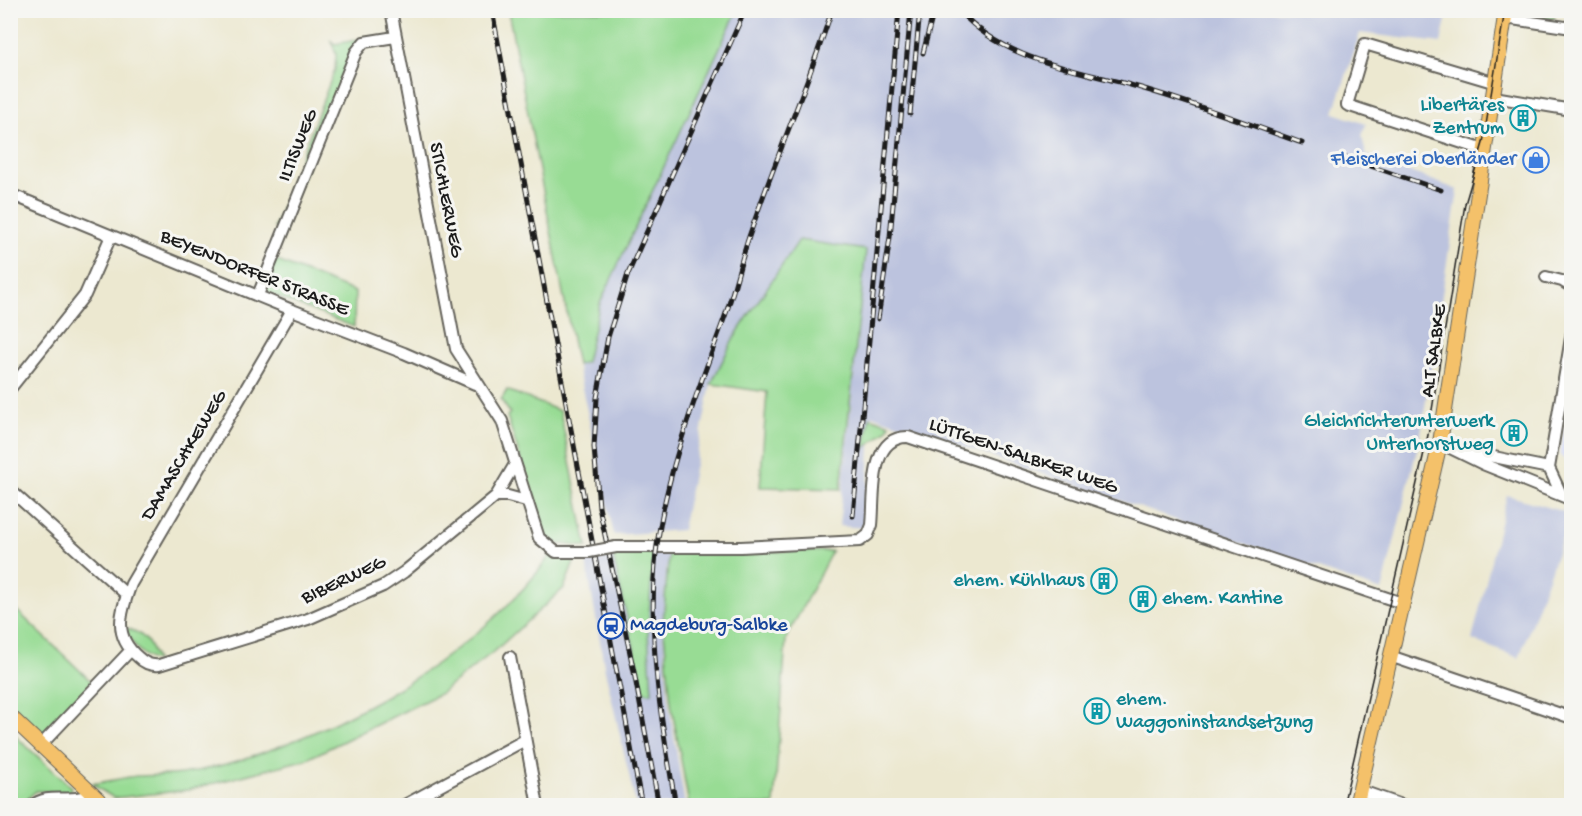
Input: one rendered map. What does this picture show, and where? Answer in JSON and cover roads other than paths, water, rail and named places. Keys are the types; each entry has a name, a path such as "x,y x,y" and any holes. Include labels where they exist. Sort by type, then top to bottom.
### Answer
{"main road":[{"name":"ALT SALBKE","path":"1356,806 1440,443 1506,14"},
{"path":"10,716 105,806"}],"street":[{"name":"STICHLERWEG","path":"391,10 454,343 466,368 483,389"},
{"path":"1506,14 1572,28"},
{"name":"ILTISWEG","path":"258,295 356,52 364,42 395,37"},
{"path":"1484,150 1347,105 1365,44 1495,90 1572,110"},
{"name":"BEYENDORFER STRASSE","path":"10,194 292,310 404,352 458,375 483,389"},
{"path":"10,389 85,295 111,236"},
{"path":"1546,276 1572,287"},
{"name":"DAMASCHKEWEG","path":"130,651 123,639 120,625 128,595 145,558 292,310"},
{"path":"1567,498 1549,468 1572,332"},
{"name":"LÜTTGEN-SALBKER WEG","path":"483,389 502,421 539,538 547,547 565,553 589,552 616,547 741,547 860,541 868,535 872,525 881,452 892,440 908,437 1402,603"},
{"path":"1440,443 1471,456 1483,464 1567,498"},
{"path":"1471,456 1489,456 1549,468"},
{"name":"BIBERWEG","path":"130,651 144,662 153,665 186,657 308,619 379,588 405,572 496,496 514,464"},
{"path":"10,490 128,595"},
{"path":"496,496 508,496 526,501"},
{"path":"41,745 130,651"},
{"path":"1390,656 1572,718"},
{"path":"510,657 538,806"},
{"path":"403,806 421,801 525,740"},
{"path":"1359,790 1405,806"},
{"path":"32,806 42,799 80,797 90,793"}],"tram line":[{"path":"1343,806 1428,435 1465,204 1483,143 1505,10"}],"railway":[{"path":"492,10 642,806"},
{"path":"659,806 634,672 599,507 594,447 597,398 608,337 628,274 745,10"},
{"path":"676,806 665,743 654,649 654,585 661,523 683,434 728,308 748,239 832,10"},
{"path":"853,516 899,10"},
{"path":"878,319 890,237 911,10"},
{"path":"910,114 920,10"},
{"path":"923,53 934,10"},
{"path":"959,10 977,28 1020,53 1068,69 1161,94 1302,143"},
{"path":"1341,156 1441,190"}],"place":[{"name":"Libertäres Zentrum","path":"1523,118"},
{"name":"Fleischerei Oberländer","path":"1536,160"},
{"name":"Gleichrichterunterwerk Unterhorstweg","path":"1514,433"},
{"name":"ehem. Kühlhaus","path":"1104,581"},
{"name":"ehem. Kantine","path":"1143,599"},
{"name":"Magdeburg-Salbke","path":"611,626"},
{"name":"ehem. Waggoninstandsetzung","path":"1097,711"}]}
